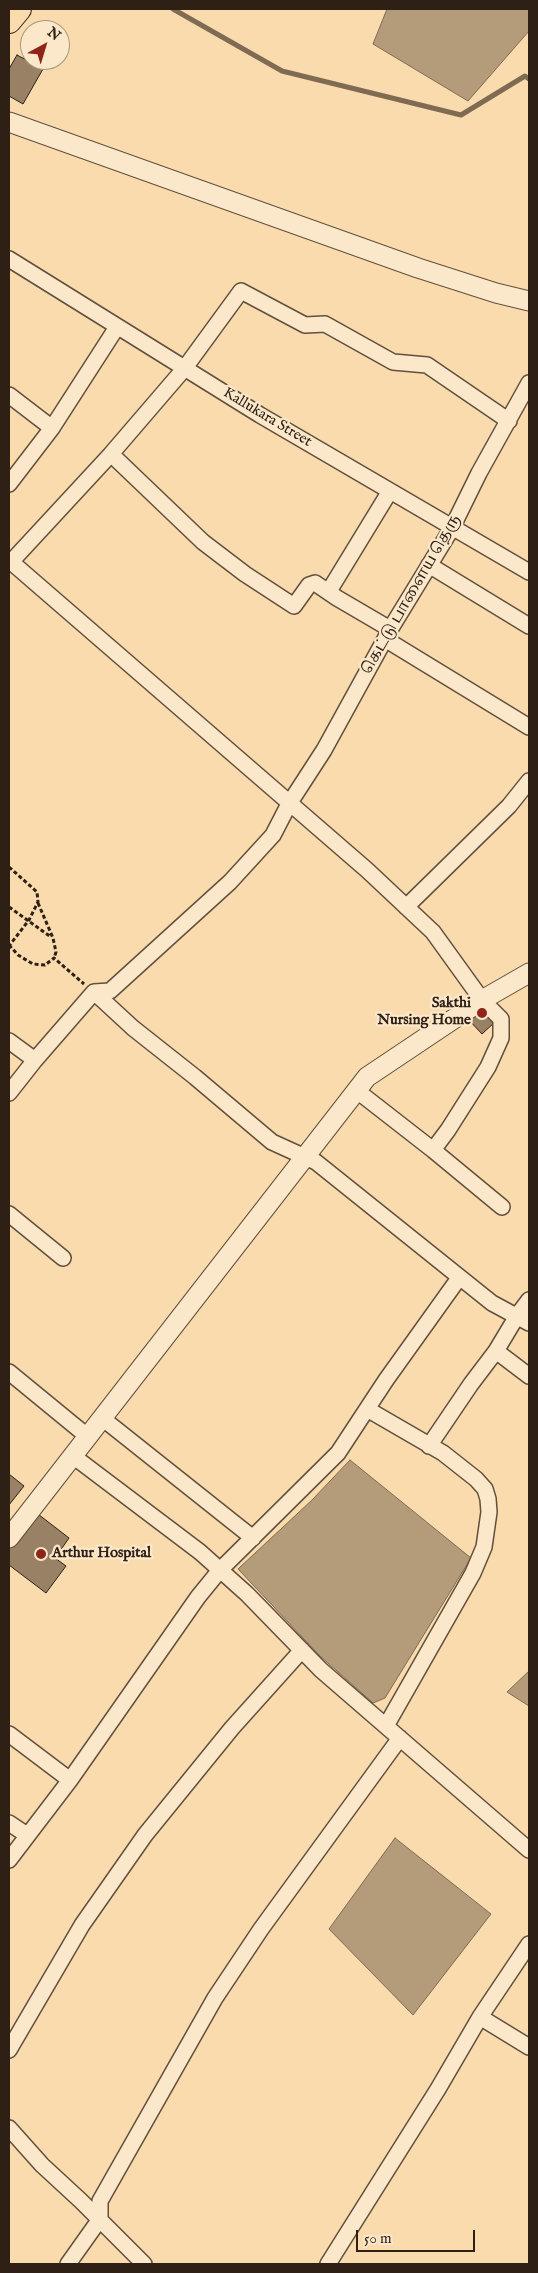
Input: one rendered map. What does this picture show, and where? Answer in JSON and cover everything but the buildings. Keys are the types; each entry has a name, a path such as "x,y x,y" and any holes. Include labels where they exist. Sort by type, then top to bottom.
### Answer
{"main road":[{"path":"9,21 19,9"}],"street":[{"path":"9,122 418,268 496,293 529,301"},
{"name":"Kallukara Street","path":"9,259 184,368 529,572"},
{"path":"433,1150 488,1067 501,1038 501,1019 482,1000 432,932 367,870 10,561 111,454 184,368 241,291 305,324 325,324 393,362 427,365 509,421"},
{"path":"9,484 52,428 117,327"},
{"name":"கெட்டு பாளைய தெரு","path":"94,992 110,991 230,882 273,835 289,804 324,750 388,634 452,528 529,383"},
{"path":"9,395 52,428"},
{"path":"111,454 203,542 245,574 294,606 309,585 315,583 388,634 529,727"},
{"path":"329,591 390,491"},
{"path":"429,565 529,626"},
{"path":"406,907 509,806 529,781"},
{"path":"9,1538 367,1076 482,1000 529,973"},
{"path":"9,1094 35,1060 94,992 133,1028 196,1077 272,1142 316,1162 459,1278 492,1303 523,1320"},
{"path":"9,1041 35,1060"},
{"path":"356,1090 502,1207"},
{"path":"9,1214 63,1258"},
{"path":"9,1860 70,1780 198,1597 220,1570 338,1453 459,1278"},
{"path":"429,1446 471,1384 523,1320 529,1300"},
{"path":"496,1351 529,1376"},
{"path":"9,1372 87,1436"},
{"path":"367,1410 442,1453 463,1468 485,1489 489,1512 484,1547 473,1573 386,1726"},
{"path":"102,1418 253,1538"},
{"path":"72,1456 220,1570 248,1594 321,1670 529,1850"},
{"path":"9,2050 82,1925 145,1835 232,1728 302,1650"},
{"path":"9,1734 70,1780"},
{"path":"68,2264 100,2219 100,2201 216,1998 261,1929 400,1738"},
{"path":"9,1822 28,1835"},
{"path":"328,2264 438,2089 480,2017 529,1944"},
{"path":"480,2017 529,2047"},
{"path":"9,2128 42,2165 100,2219 144,2264"}],"path":[{"path":"9,868 37,892 38,902 56,952 54,958 45,965 33,964 18,955 9,945 29,920 38,902"},
{"path":"9,907 52,938"},
{"path":"54,958 94,992"}],"shaded area":[{"path":"387,9 529,9 529,31 468,101 373,44"},
{"path":"350,1460 471,1558 385,1698 373,1703 319,1655 238,1569 312,1500"},
{"path":"529,1671 529,1706 507,1692"},
{"path":"395,1838 491,1914 413,2015 329,1929"}],"waterway":[{"path":"173,9 282,71 461,115 525,76 529,79"}],"place":[{"name":"Sakthi Nursing Home","path":"482,1013"},
{"name":"Arthur Hospital","path":"41,1554"}]}
